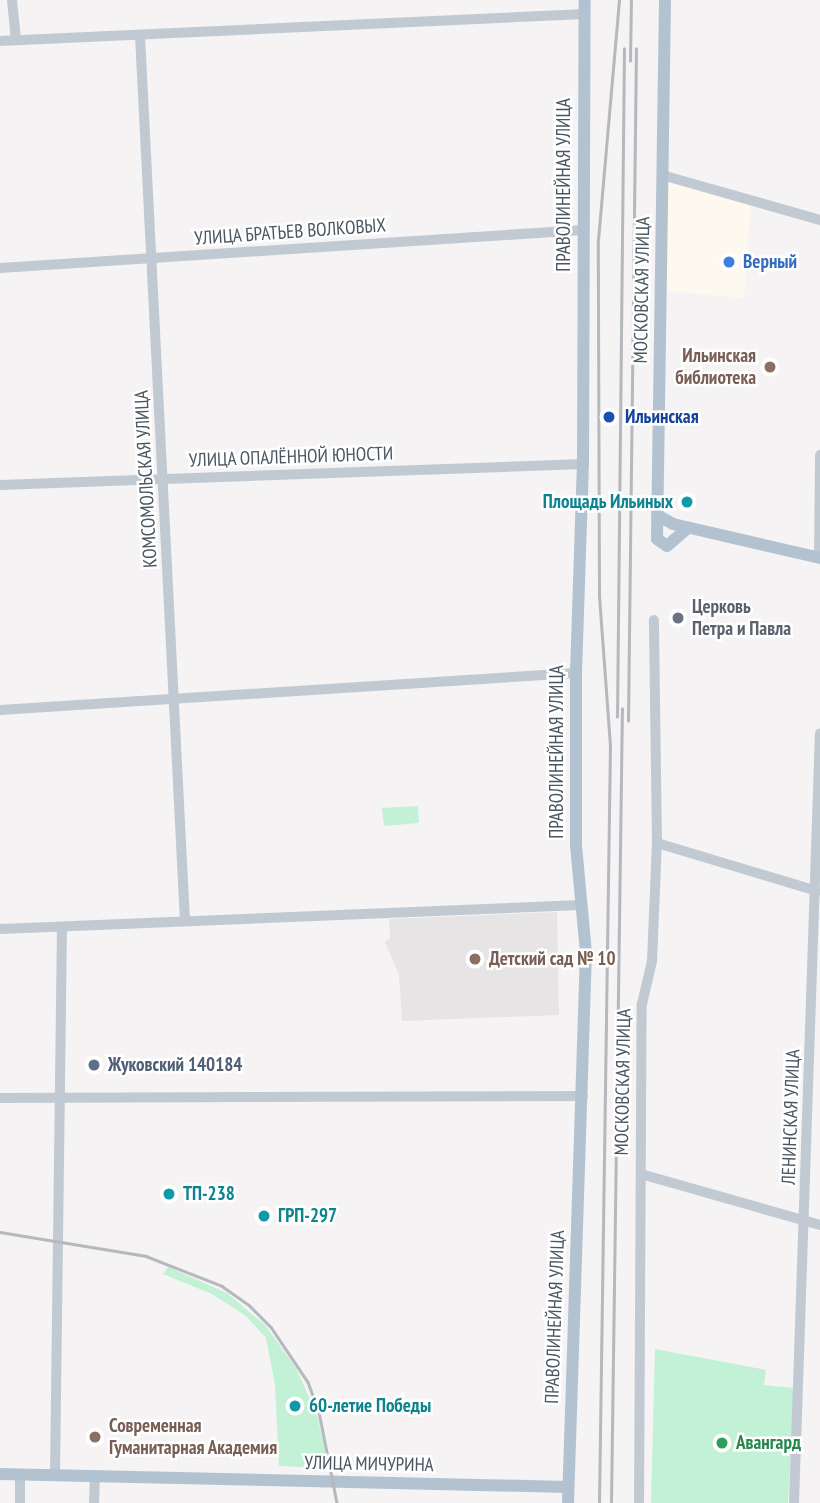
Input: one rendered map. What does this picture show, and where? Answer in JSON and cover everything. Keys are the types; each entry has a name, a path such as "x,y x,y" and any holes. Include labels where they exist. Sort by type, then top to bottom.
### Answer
{"main road":[{"name":"ПРАВОЛИНЕЙНАЯ УЛИЦА","path":"568,1503 586,953 576,846 576,673 583,464 585,0"},
{"name":"МОСКОВСКАЯ УЛИЦА","path":"665,0 657,539 664,546 688,528"},
{"path":"657,515 688,528 819,558"},
{"name":"УЛИЦА МИЧУРИНА","path":"0,1474 568,1488"}],"street":[{"path":"12,0 16,40"},
{"path":"0,41 584,15"},
{"name":"КОМСОМОЛЬСКАЯ УЛИЦА","path":"139,36 153,259 186,920"},
{"path":"662,174 820,219"},
{"name":"УЛИЦА БРАТЬЕВ ВОЛКОВЫХ","path":"0,268 583,230"},
{"path":"819,558 820,455"},
{"name":"УЛИЦА ОПАЛЁННОЙ ЮНОСТИ","path":"0,485 583,464"},
{"name":"МОСКОВСКАЯ УЛИЦА","path":"639,1503 642,1004 652,961 657,843 654,620"},
{"path":"0,710 174,702 576,673"},
{"name":"ЛЕНИНСКАЯ УЛИЦА","path":"794,1503 804,1220 815,1054 820,733"},
{"path":"657,843 817,891"},
{"path":"0,929 581,905"},
{"path":"55,1475 62,928"},
{"path":"0,1098 583,1097"},
{"path":"641,1174 820,1225"},
{"path":"19,1474 20,1503"},
{"path":"94,1503 95,1476"}],"shaded area":[{"path":"668,178 751,202 744,298 666,291"},
{"name":"Детский сад № 10","path":"557,912 559,1015 402,1021 399,975 385,942 390,938 389,919"}],"green space":[{"path":"418,806 419,823 384,826 382,808"},
{"path":"168,1267 227,1293 265,1325 296,1368 317,1415 329,1468 279,1466 275,1385 266,1338 246,1316 212,1294 163,1274"},
{"name":"Авангард","path":"655,1349 766,1370 764,1385 794,1388 788,1503 651,1503"}],"railway":[{"path":"599,1503 610,746 599,595 598,240 619,0"},
{"path":"630,61 631,0"},
{"path":"617,717 624,49"},
{"path":"628,721 636,49"},
{"path":"611,1503 622,709"},
{"path":"0,1232 146,1256 222,1286 249,1305 271,1327 308,1382 319,1412 337,1503"}],"place":[{"name":"Верный","path":"729,262"},
{"name":"Ильинская библиотека","path":"770,367"},
{"name":"Ильинская","path":"609,417"},
{"name":"Площадь Ильиных","path":"687,502"},
{"name":"Церковь Петра и Павла","path":"678,618"},
{"name":"Детский сад № 10","path":"475,959"},
{"name":"Жуковский 140184","path":"94,1065"},
{"name":"ТП-238","path":"169,1194"},
{"name":"ГРП-297","path":"264,1216"},
{"name":"60-летие Победы","path":"295,1406"},
{"name":"Современная Гуманитарная Академия","path":"95,1437"},
{"name":"Авангард","path":"722,1443"}]}
